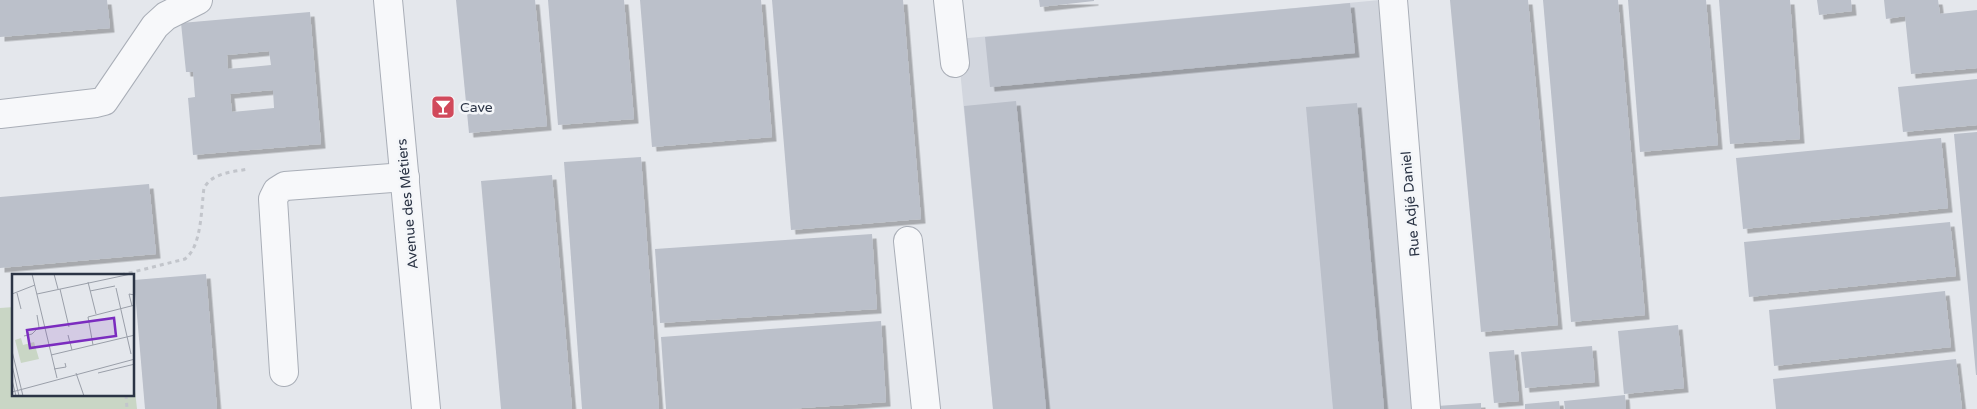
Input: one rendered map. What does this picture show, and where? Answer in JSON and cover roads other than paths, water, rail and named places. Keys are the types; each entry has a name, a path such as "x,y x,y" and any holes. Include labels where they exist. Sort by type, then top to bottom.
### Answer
{"street":[{"path":"0,114 104,101 155,26 166,16 198,0"},
{"name":"Avenue des Métiers","path":"388,0 426,409"},
{"path":"948,0 955,63"},
{"name":"Rue Adjé Daniel","path":"1393,0 1426,409"},
{"path":"284,372 273,199 277,191 285,186 405,177"},
{"path":"908,241 926,409"}],"place":[{"name":"Cave","path":"443,107"}]}
